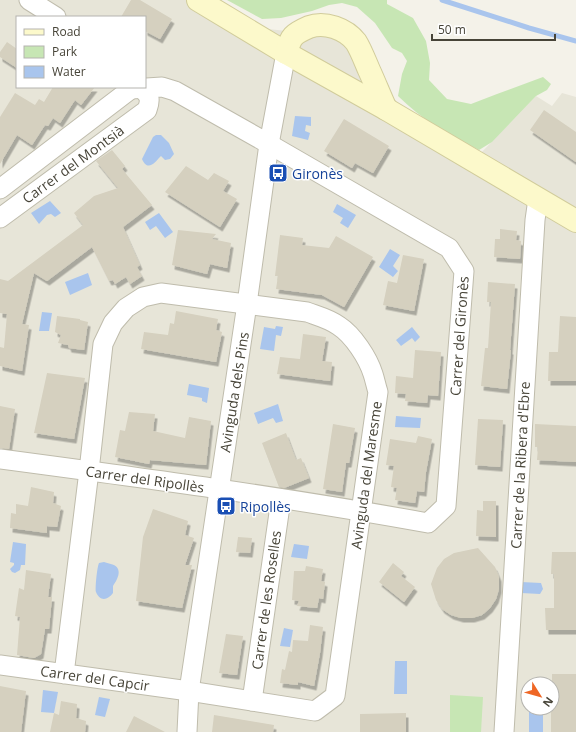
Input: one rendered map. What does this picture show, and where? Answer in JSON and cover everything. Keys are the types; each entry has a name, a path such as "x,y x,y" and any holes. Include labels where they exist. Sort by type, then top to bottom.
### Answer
{"street":[{"path":"29,0 54,16"},
{"path":"198,0 286,53 386,109 576,221"},
{"path":"286,53 290,39 298,32 311,26 324,25 335,27 348,33 356,42 386,109"},
{"name":"Avinguda dels Pins","path":"187,732 189,691 247,304 269,144 286,53"},
{"name":"Carrer del Gironès","path":"135,88 162,88 175,91 449,248 464,271 446,506 428,523 362,511"},
{"name":"Carrer del Montsià","path":"0,189 135,88 147,93 150,98 150,102 147,110 0,218"},
{"name":"Carrer de la Ribera d'Ebre","path":"504,732 535,220 538,199"},
{"name":"Avinguda del Maresme","path":"64,674 103,344 113,323 126,308 143,297 161,293 307,312 322,317 339,326 350,336 364,356 373,373 378,392 335,696 315,711 189,691"},
{"name":"Carrer del Ripollès","path":"0,459 219,489 362,511"},
{"name":"Carrer de les Roselles","path":"252,701 281,499"},
{"name":"Carrer del Capcir","path":"0,665 189,691"}],"shaded area":[{"path":"0,0 217,0 268,29 287,31 336,19 379,85 417,120 478,156 536,96 552,106 562,93 576,97 576,732 0,732"}],"green space":[{"path":"227,0 387,0 387,4 413,18 426,41 430,63 429,80 447,99 471,104 543,77 551,84 547,90 536,96 492,142 479,150 436,126 416,112 398,96 402,74 407,61 402,53 392,48 375,23 357,7 342,3 281,18 262,19"},
{"path":"450,695 483,697 481,732 450,732"}],"water":[{"path":"295,116 311,117 311,126 306,125 305,131 310,133 308,140 292,136"},
{"path":"156,135 161,135 169,143 174,154 170,159 165,160 161,156 149,166 144,163 142,159 153,137"},
{"path":"50,201 61,213 55,217 51,214 47,215 39,224 31,213"},
{"path":"337,204 356,215 348,228 340,223 343,218 333,212"},
{"path":"159,213 173,232 165,238 156,226 150,230 145,222"},
{"path":"390,249 400,255 393,266 398,271 393,277 379,267"},
{"path":"88,273 92,285 70,295 65,282"},
{"path":"42,312 52,313 49,331 39,331"},
{"path":"276,326 283,327 281,336 276,335 274,351 260,349 264,327 275,329"},
{"path":"412,327 420,337 415,342 412,338 401,346 396,340"},
{"path":"189,384 209,388 207,403 202,401 202,398 187,395"},
{"path":"278,404 283,421 276,423 273,418 258,424 254,413"},
{"path":"396,416 421,418 420,428 395,427"},
{"path":"13,542 26,544 25,565 21,565 20,570 15,573 10,569 14,565 14,563 10,562"},
{"path":"294,544 309,546 307,559 291,557"},
{"path":"104,562 117,567 119,572 113,586 113,593 109,597 102,599 96,592 96,578 99,563"},
{"path":"521,582 541,583 543,589 540,594 521,593"},
{"path":"284,628 293,630 290,647 280,646"},
{"path":"395,661 407,661 407,694 394,694"},
{"path":"43,690 58,692 54,713 41,712"},
{"path":"99,697 110,699 105,717 95,715"},
{"path":"529,716 543,716 543,732 529,732"}],"building":[{"path":"131,0 140,0 172,19 160,39 146,32 146,16 122,16"},
{"path":"7,42 16,48 16,67 0,57 0,52"},
{"path":"52,88 94,88 81,105 75,100 60,123 53,118 48,126 45,125 32,145 17,135 0,164 0,117 15,93 35,105 39,99 44,102"},
{"path":"544,110 576,132 576,162 530,130"},
{"path":"344,119 389,146 373,173 355,163 352,168 324,151"},
{"path":"112,150 125,166 122,169 152,205 123,227 140,265 137,267 142,276 130,284 126,277 115,284 113,280 109,281 92,247 47,281 34,273 22,324 29,325 22,371 0,366 0,347 4,348 7,314 0,313 0,279 8,281 83,225 74,213 94,196 118,188 96,161"},
{"path":"186,166 208,180 214,173 229,181 223,191 237,199 220,227 165,192"},
{"path":"500,229 517,231 516,240 521,241 520,259 494,257 495,239 500,239"},
{"path":"178,230 216,234 212,239 231,243 227,268 210,264 207,274 172,265"},
{"path":"280,235 303,238 302,245 329,248 336,236 373,257 344,307 322,295 276,289 278,276 275,276"},
{"path":"403,255 424,259 414,311 383,305 388,281 397,283"},
{"path":"488,282 515,284 507,389 481,386 485,348 488,348 491,302 487,302"},
{"path":"176,311 218,319 216,330 222,332 216,362 141,349 144,332 168,335 170,323 174,324"},
{"path":"57,316 80,319 88,322 84,350 69,348 68,345 58,343 61,335 55,332"},
{"path":"560,316 576,317 576,381 548,381 549,352 558,352"},
{"path":"303,334 326,337 322,361 332,362 330,381 277,374 280,357 300,359"},
{"path":"415,350 441,352 438,396 428,395 427,403 405,401 406,394 395,393 396,376 413,378"},
{"path":"47,373 85,378 74,439 34,433"},
{"path":"0,406 15,409 9,449 0,448"},
{"path":"129,412 155,414 153,431 185,438 189,417 211,421 206,465 150,460 149,464 115,457 120,430 125,431"},
{"path":"478,419 503,420 500,467 475,465"},
{"path":"333,424 355,428 349,463 346,463 342,492 323,489"},
{"path":"535,424 576,426 576,462 537,460 538,447 535,447"},
{"path":"286,433 296,460 301,458 309,478 284,488 279,487 262,443"},
{"path":"418,436 432,439 424,492 417,491 415,503 395,500 397,488 391,487 394,466 386,465 390,439 416,443"},
{"path":"31,487 54,492 53,503 61,506 57,527 47,526 47,533 10,528 11,513 16,514 16,504 28,506"},
{"path":"483,501 496,501 496,537 476,536 477,510 483,511"},
{"path":"153,509 188,521 185,535 194,538 185,565 192,565 182,608 136,601 143,537"},
{"path":"238,537 252,538 250,553 236,552"},
{"path":"478,548 495,567 499,577 499,589 496,599 490,608 482,615 472,618 461,618 451,615 442,609 436,600 431,584 437,568 444,559 454,553"},
{"path":"552,552 576,552 576,630 546,630 545,608 554,608 554,574 551,574"},
{"path":"393,563 404,572 401,576 415,587 404,602 379,582"},
{"path":"306,566 323,569 321,581 325,582 323,599 319,598 317,608 297,606 299,601 292,600 294,571 305,571"},
{"path":"26,570 51,574 48,597 52,597 49,629 45,629 41,654 34,658 17,655 20,617 15,616 19,588 24,590"},
{"path":"310,625 323,627 314,686 298,682 298,685 280,683 282,669 285,670 289,651 292,652 293,640 308,641"},
{"path":"226,634 243,636 237,675 219,673"},
{"path":"552,674 576,674 576,732 551,732 551,716 560,716 560,676 552,676"},
{"path":"0,686 26,691 21,732 0,732"},
{"path":"61,701 77,704 76,718 86,721 85,732 50,732 54,713 59,715"},
{"path":"406,713 406,732 360,732 360,714"},
{"path":"214,715 274,725 273,732 212,732"},
{"path":"134,716 165,732 126,732"}],"waterway":[{"path":"442,0 529,28 576,41"}],"place":[{"name":"Gironès","path":"278,173"},
{"name":"Ripollès","path":"226,506"}]}
